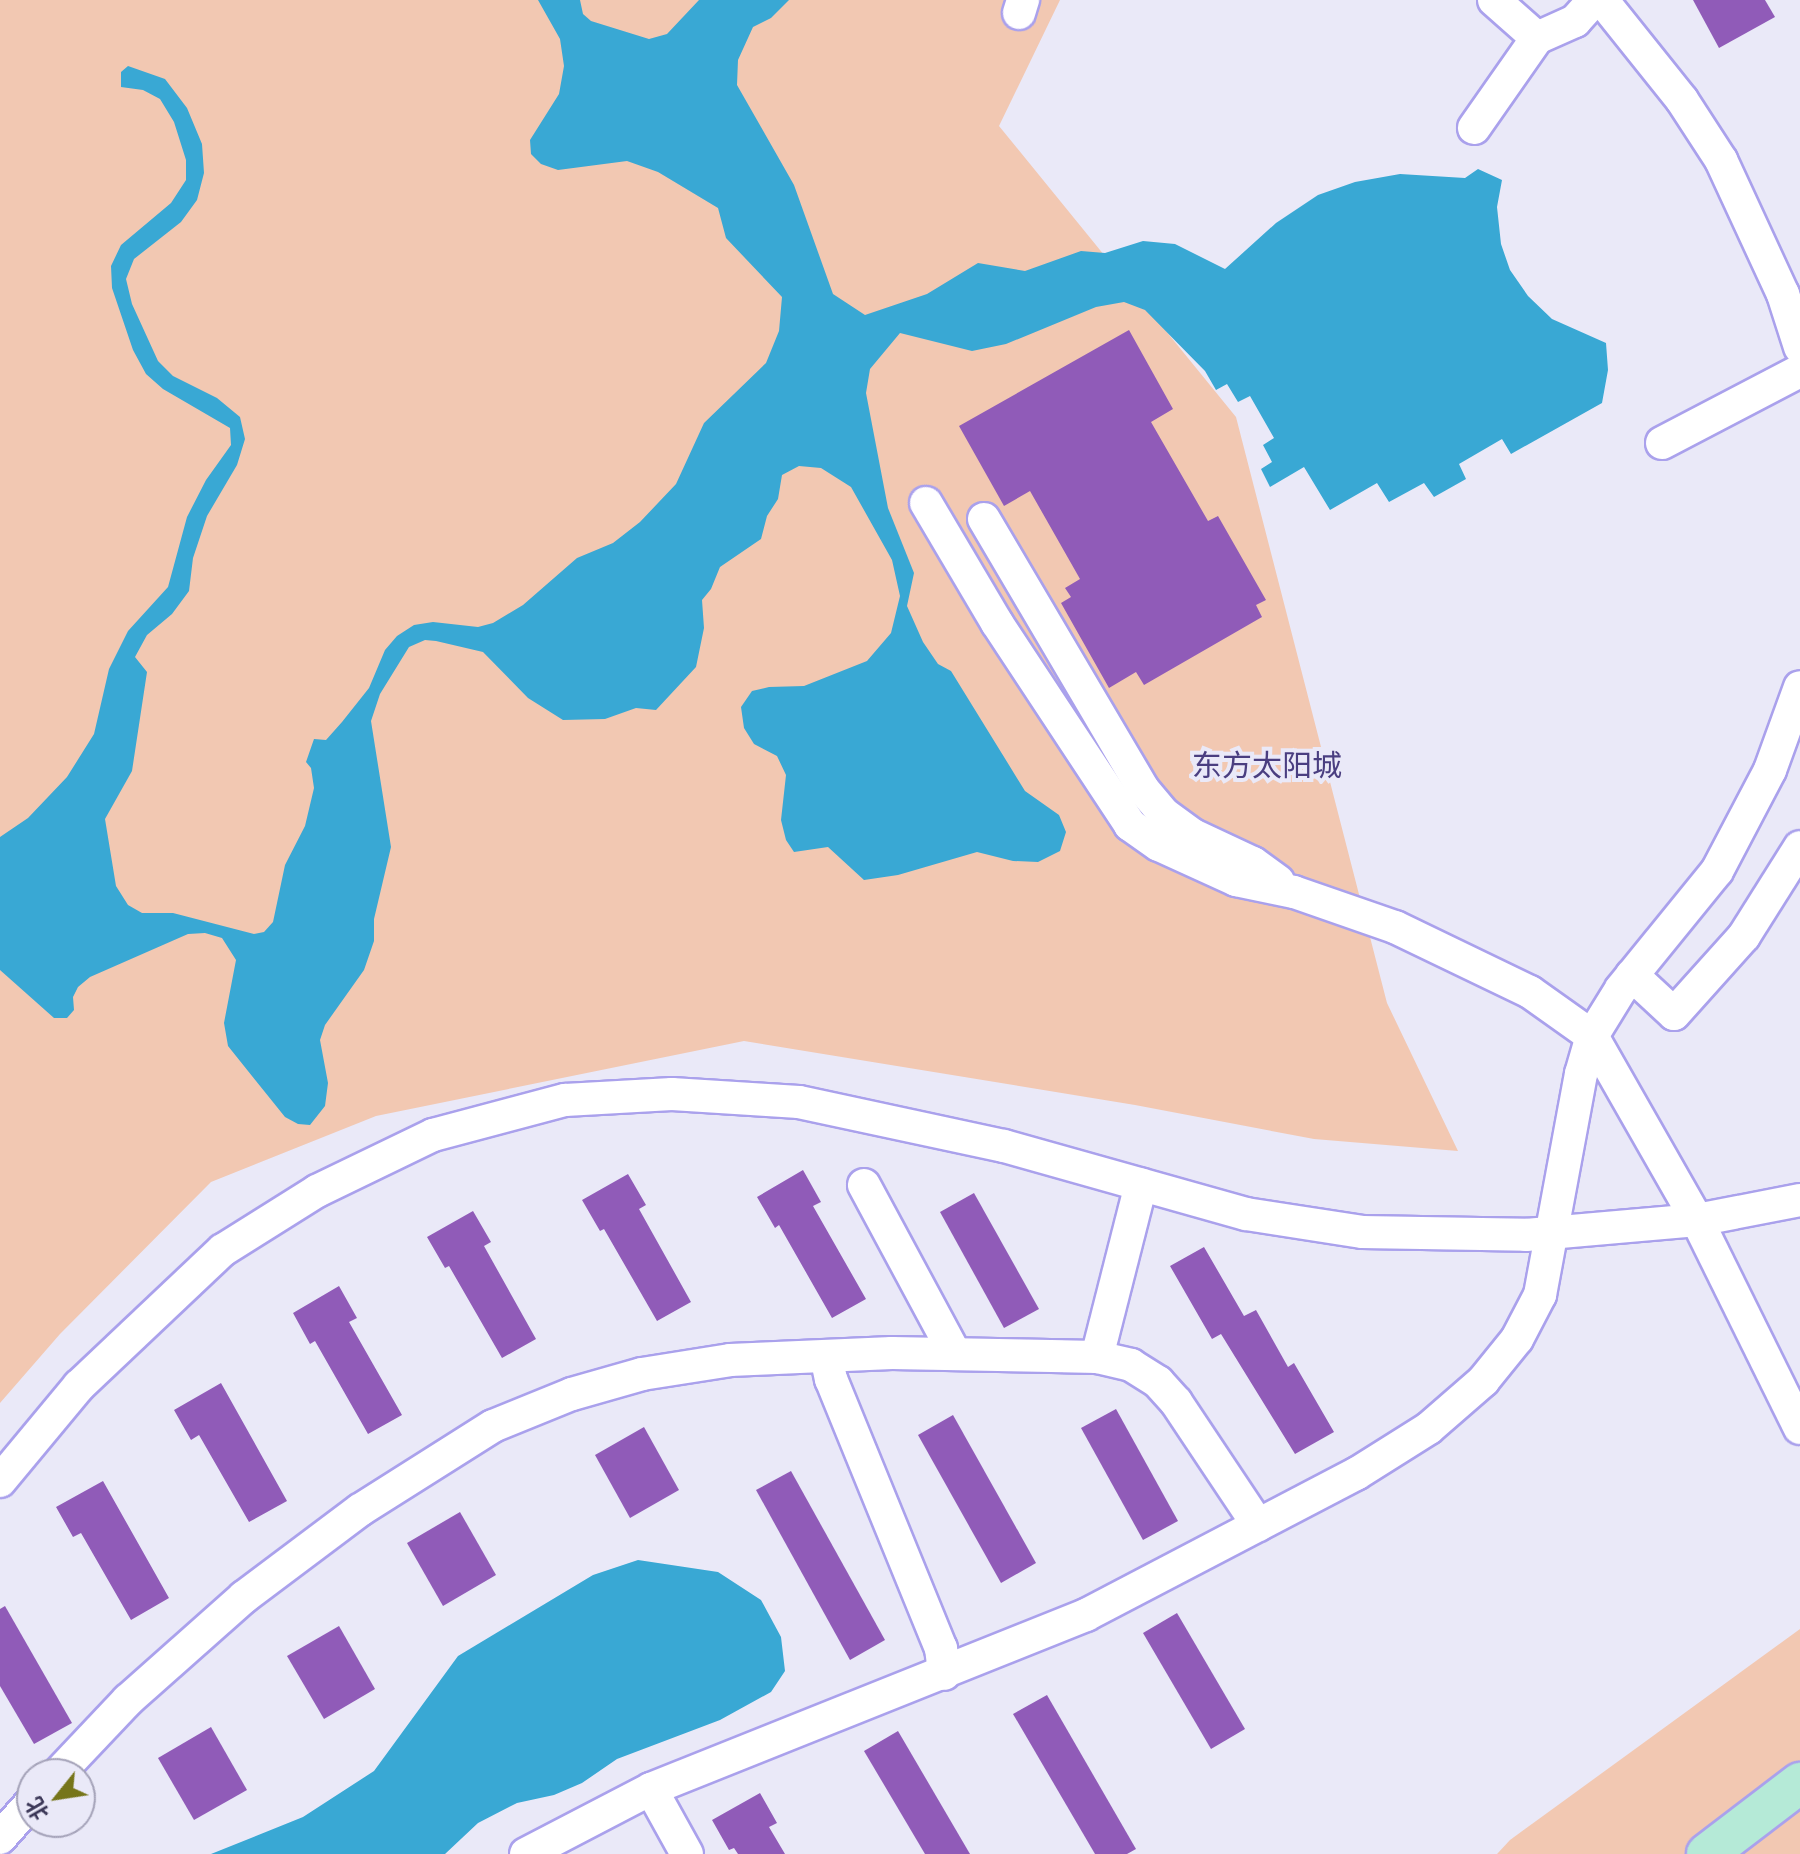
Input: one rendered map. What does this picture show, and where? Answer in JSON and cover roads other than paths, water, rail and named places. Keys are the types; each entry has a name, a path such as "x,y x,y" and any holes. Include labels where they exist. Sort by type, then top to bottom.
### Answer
{"main road":[{"path":"1707,1854 1800,1783"}],"street":[{"path":"1494,0 1537,38"},
{"path":"1474,128 1537,38 1575,21 1594,0"},
{"path":"1602,0 1682,100 1721,160 1783,294 1800,347"},
{"path":"1662,443 1800,371"},
{"path":"926,503 997,623 1130,825 1159,845 1236,880 1294,892 1409,933 1530,992 1592,1036 1793,1393 1800,1428"},
{"path":"984,519 1143,789 1164,814 1193,835 1253,863 1294,892"},
{"path":"526,1854 651,1789 1086,1615 1356,1474 1429,1428 1483,1381 1517,1339 1540,1295 1581,1074 1592,1036 1632,975 1717,871 1792,730 1800,687"},
{"path":"1632,975 1674,1014 1744,936 1800,847"},
{"path":"0,1481 79,1386 223,1250 317,1191 433,1135 565,1100 672,1094 799,1102 1004,1146 1246,1214 1362,1232 1554,1232 1697,1220 1800,1200"},
{"path":"864,1185 955,1354"},
{"path":"1097,1357 1141,1185"},
{"path":"73,1758 128,1700 244,1597 360,1510 493,1426 572,1394 642,1374 730,1360 826,1356 955,1354 1097,1357 1131,1365 1158,1382 1176,1402 1258,1525"},
{"path":"826,1356 831,1379 941,1648 944,1674"},
{"path":"651,1789 687,1854"},
{"path":"0,1838 16,1820"}],"water":[{"path":"538,0 580,0 583,14 591,21 649,39 667,34 699,0 789,0 771,18 753,27 738,60 737,85 794,185 833,294 865,315 927,294 978,263 1025,271 1081,251 1105,253 1143,241 1175,244 1225,269 1276,223 1318,195 1355,182 1400,174 1465,178 1478,169 1502,180 1497,207 1501,244 1510,270 1528,296 1552,319 1606,343 1608,370 1602,403 1511,454 1502,439 1459,464 1466,479 1434,497 1424,483 1389,502 1377,483 1330,510 1304,467 1270,487 1261,469 1272,462 1263,445 1274,438 1250,396 1238,402 1227,384 1216,390 1205,371 1145,310 1124,302 1096,307 1006,344 972,351 900,333 870,369 866,393 888,508 914,573 907,606 923,642 938,664 951,671 1025,791 1059,815 1066,832 1060,851 1038,862 1013,861 977,852 898,875 864,880 828,847 794,852 786,840 781,820 786,775 777,756 754,744 744,728 741,707 752,691 804,686 867,661 891,633 900,596 892,560 851,487 821,468 799,466 782,475 778,499 767,516 761,539 720,567 711,589 702,600 704,628 696,667 656,710 636,708 605,719 563,720 528,698 483,652 425,640 409,647 380,694 371,721 391,847 374,919 374,941 364,970 325,1025 320,1040 328,1083 325,1106 310,1125 298,1124 285,1117 228,1046 224,1023 236,960 222,938 205,933 188,934 90,977 78,987 73,997 74,1010 67,1018 54,1018 0,970 0,837 28,818 67,777 94,734 109,669 128,631 168,587 187,517 206,480 231,445 230,428 163,389 146,374 133,350 112,288 111,266 121,245 171,203 186,180 186,160 174,122 160,99 143,90 121,87 121,72 128,66 165,79 187,108 202,144 204,173 197,200 181,222 134,259 126,279 132,304 158,361 173,376 217,398 240,417 245,439 237,465 207,516 193,558 189,591 172,614 147,635 135,657 147,672 132,771 105,819 116,886 128,905 142,913 173,913 254,934 264,932 273,922 285,865 305,826 314,788 311,768 306,762 314,739 326,740 342,722 369,688 385,650 397,636 414,625 433,622 478,627 493,623 523,605 577,558 613,543 640,522 676,484 704,423 766,363 779,331 782,297 726,238 718,208 658,172 627,161 558,170 541,164 531,154 530,140 559,94 564,66 560,39"},
{"path":"638,1560 718,1572 761,1600 781,1637 785,1671 771,1692 720,1720 617,1759 582,1783 554,1795 517,1803 478,1823 445,1854 211,1854 303,1817 374,1771 458,1656 593,1575"}],"district":[{"name":"东方太阳城","path":"1267,765"}]}
